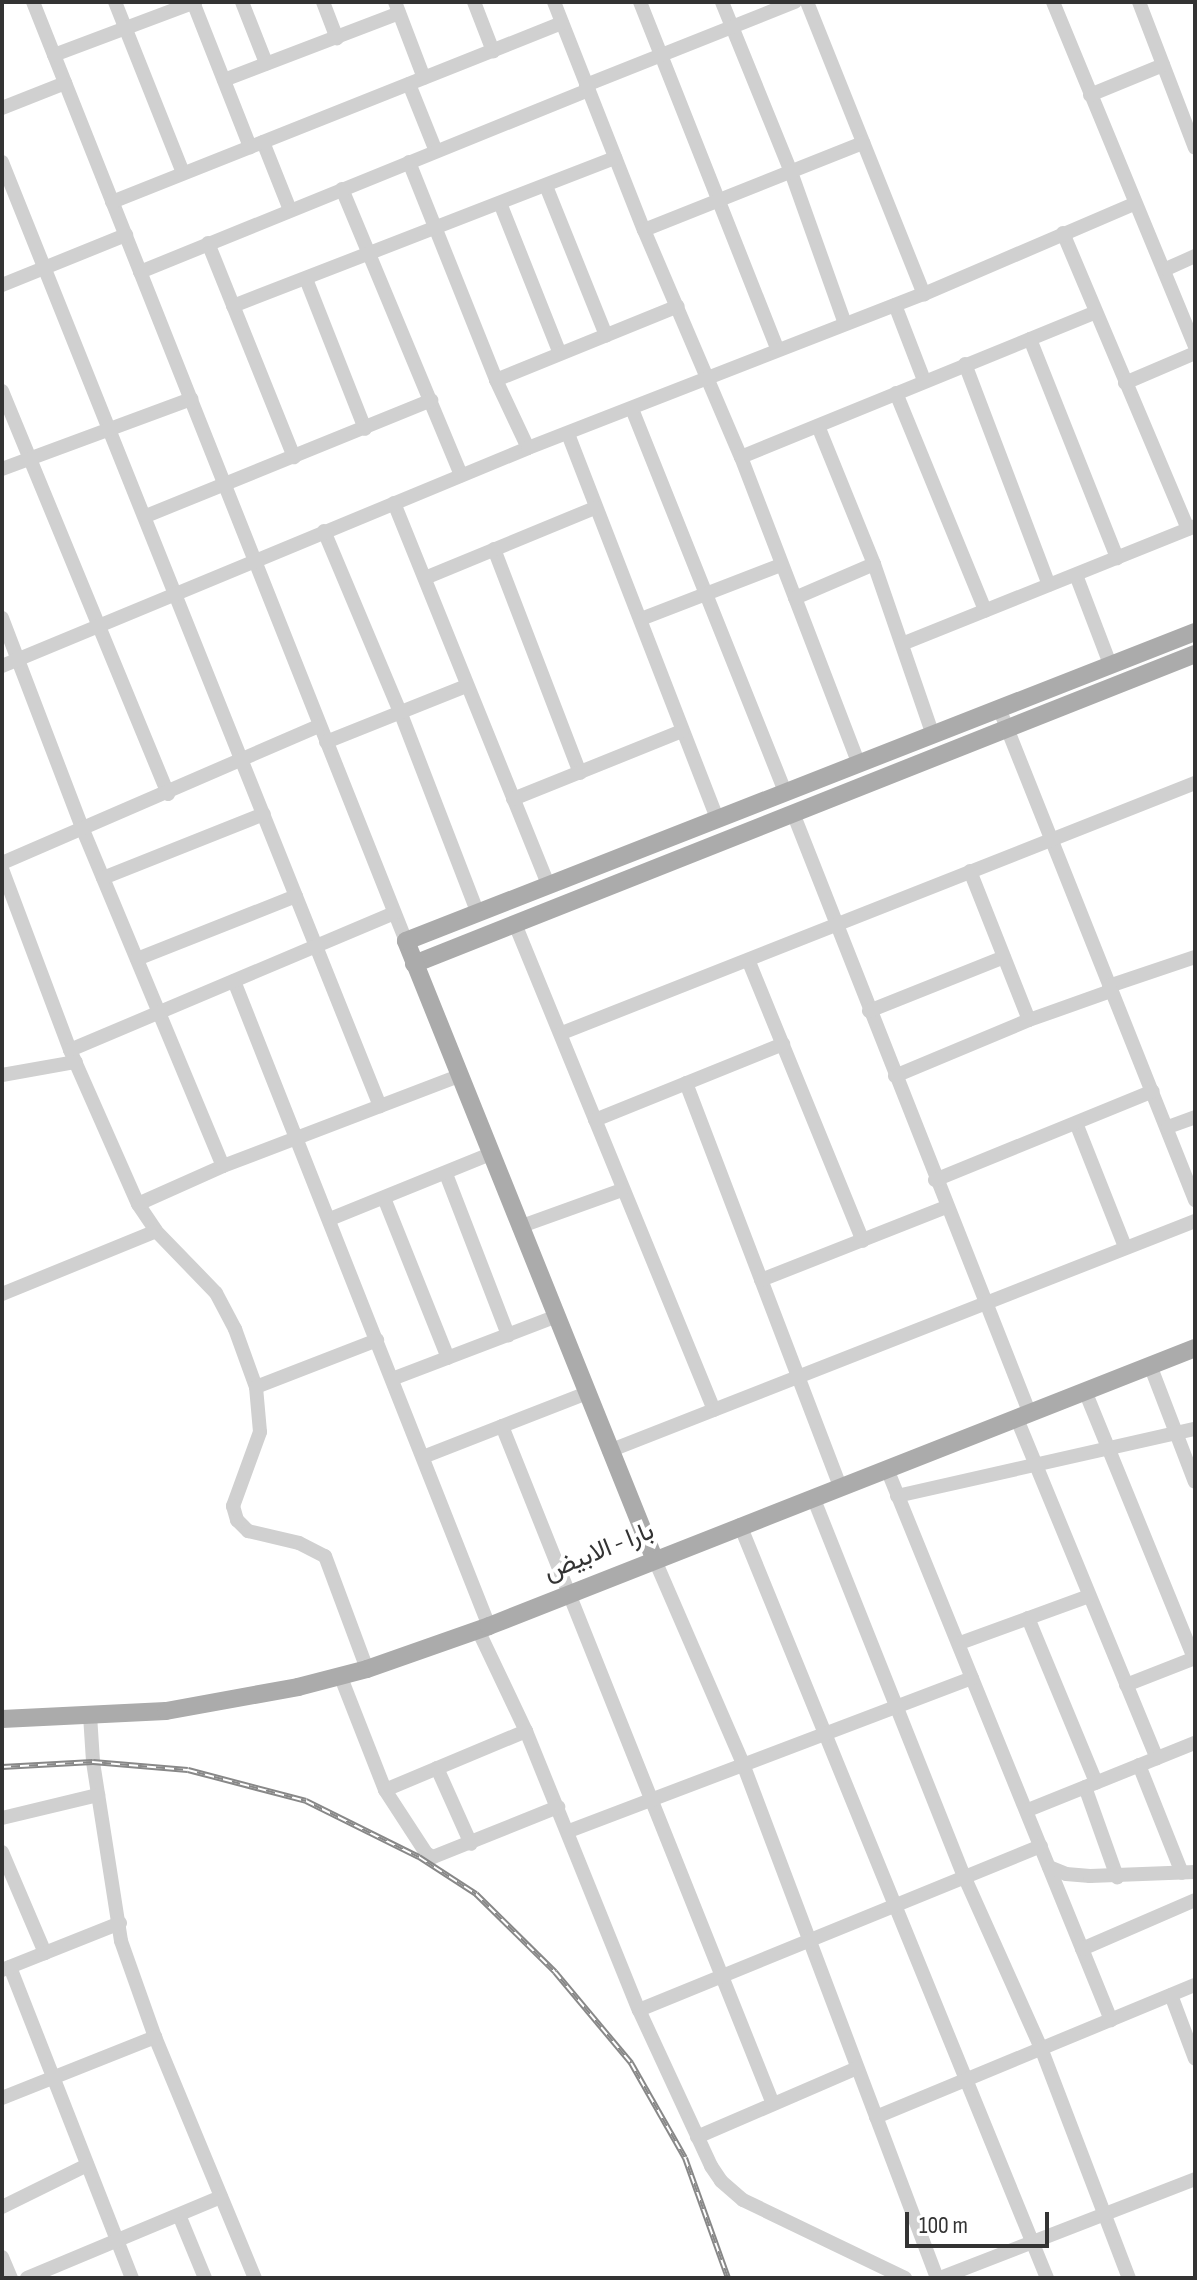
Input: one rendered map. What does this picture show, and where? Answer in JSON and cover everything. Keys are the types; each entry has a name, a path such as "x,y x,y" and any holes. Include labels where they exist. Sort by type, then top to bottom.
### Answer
{"main road":[{"path":"654,1558 554,1317 406,941 859,764 932,732 1195,632"},
{"path":"414,964 1007,728 1194,659"},
{"name":"بارا - الابيض","path":"2,1719 166,1711 367,1669 484,1628 654,1558 1195,1348"}],"street":[{"path":"33,2 406,941"},
{"path":"115,2 183,173"},
{"path":"54,55 194,2 224,80 290,210"},
{"path":"242,2 266,63"},
{"path":"323,2 337,38"},
{"path":"474,2 493,51"},
{"path":"554,2 644,230 741,457 859,764"},
{"path":"640,2 778,350"},
{"path":"722,2 791,172 845,324"},
{"path":"140,272 436,151 662,54 795,2"},
{"path":"807,2 924,294"},
{"path":"1053,2 1134,204 1166,269 1195,346"},
{"path":"1139,2 1192,131 1195,148"},
{"path":"224,80 337,38 397,8 424,78"},
{"path":"112,202 562,23"},
{"path":"1090,95 1163,65"},
{"path":"2,108 65,83"},
{"path":"409,84 436,151"},
{"path":"644,230 863,143"},
{"path":"233,306 615,158"},
{"path":"2,162 380,1106"},
{"path":"409,162 496,380 528,448"},
{"path":"546,186 606,335"},
{"path":"342,189 461,475"},
{"path":"500,203 560,354"},
{"path":"2,666 99,628 252,559 924,294 1134,204"},
{"path":"902,644 1191,528 1125,383 1063,233"},
{"path":"2,285 126,235"},
{"path":"208,243 294,457"},
{"path":"1166,269 1195,256"},
{"path":"306,279 365,429"},
{"path":"895,305 924,380"},
{"path":"496,380 678,306"},
{"path":"741,457 1096,312"},
{"path":"1030,339 1117,558"},
{"path":"1125,383 1195,353"},
{"path":"965,364 1049,585"},
{"path":"2,391 168,794"},
{"path":"896,393 985,610"},
{"path":"2,469 191,399"},
{"path":"146,516 431,400"},
{"path":"632,409 709,594 785,792"},
{"path":"818,426 874,564 932,732"},
{"path":"568,434 717,818"},
{"path":"394,503 549,886"},
{"path":"425,578 595,508"},
{"path":"324,531 401,714 478,914"},
{"path":"494,549 580,773"},
{"path":"795,598 874,564"},
{"path":"641,619 781,565"},
{"path":"1076,575 1110,664"},
{"path":"2,618 83,830 223,1166"},
{"path":"326,742 466,686"},
{"path":"999,708 1195,1200"},
{"path":"2,863 168,794 319,726"},
{"path":"513,799 682,731"},
{"path":"562,1033 749,962 1051,837 1195,783"},
{"path":"793,813 985,1304 1037,1467 1157,1758"},
{"path":"103,878 264,814"},
{"path":"2,869 73,1056 138,1204 156,1231 216,1293 235,1329 256,1387 260,1432 233,1506 237,1520 248,1531 299,1543 325,1556 367,1669"},
{"path":"970,871 1029,1020"},
{"path":"137,959 296,896"},
{"path":"2,1075 73,1056 157,1012 394,913"},
{"path":"515,924 714,1410"},
{"path":"869,1011 1004,957"},
{"path":"895,1076 1029,1020 1195,957"},
{"path":"749,962 863,1241"},
{"path":"234,981 423,1457 484,1628 569,1831 639,2010 697,2137 721,2181 743,2200 905,2278"},
{"path":"595,1120 783,1044"},
{"path":"138,1204 223,1166 459,1076"},
{"path":"686,1083 840,1487"},
{"path":"935,1180 1153,1091"},
{"path":"1168,1127 1195,1117"},
{"path":"1076,1123 1125,1247"},
{"path":"330,1219 490,1154"},
{"path":"446,1174 508,1335"},
{"path":"519,1227 622,1190"},
{"path":"384,1198 448,1358"},
{"path":"761,1280 946,1207"},
{"path":"609,1451 1195,1221"},
{"path":"2,1294 156,1231"},
{"path":"392,1379 554,1317"},
{"path":"256,1387 377,1340"},
{"path":"1150,1365 1195,1482"},
{"path":"1085,1391 1195,1658 1126,1685"},
{"path":"423,1457 587,1393"},
{"path":"502,1426 773,2104"},
{"path":"897,1496 1037,1467 1195,1429"},
{"path":"887,1469 1111,2020"},
{"path":"813,1497 964,1876 1041,2048 1129,2278"},
{"path":"740,1525 1047,2278"},
{"path":"654,1558 743,1764 939,2278 1195,2179"},
{"path":"960,1643 1089,1596"},
{"path":"1028,1618 1090,1785 1117,1877"},
{"path":"340,1675 385,1790 403,1820 433,1857 558,1807"},
{"path":"569,1831 972,1678"},
{"path":"90,1715 98,1795 121,1941 155,2037 255,2278"},
{"path":"385,1790 526,1731"},
{"path":"1028,1810 1195,1743"},
{"path":"1049,1867 1066,1874 1117,1877 1188,1873 1139,1765"},
{"path":"437,1768 471,1844"},
{"path":"2,1818 98,1795"},
{"path":"639,2010 1041,1846"},
{"path":"2,1852 45,1953"},
{"path":"1082,1949 1195,1900"},
{"path":"120,1923 6,1968 132,2278"},
{"path":"876,2117 1195,1985"},
{"path":"1171,1995 1195,2059"},
{"path":"2,2098 155,2037"},
{"path":"697,2137 857,2068"},
{"path":"2,2207 87,2165"},
{"path":"27,2278 221,2197"},
{"path":"179,2215 205,2278"},
{"path":"2,2257 11,2278"}],"railway":[{"path":"2,1767 93,1762 188,1770 306,1801 419,1857 476,1894 555,1972 631,2063 685,2158 728,2278"}]}
